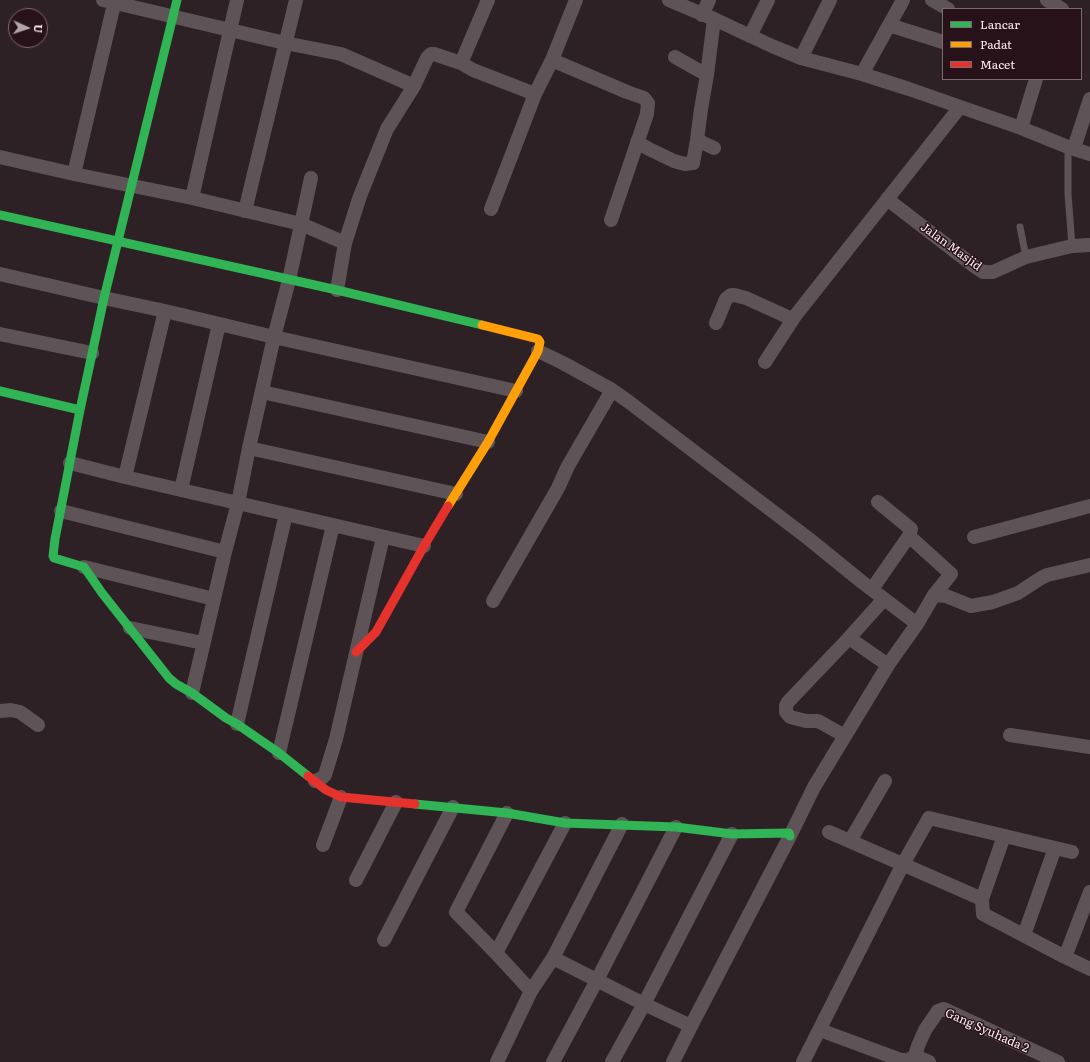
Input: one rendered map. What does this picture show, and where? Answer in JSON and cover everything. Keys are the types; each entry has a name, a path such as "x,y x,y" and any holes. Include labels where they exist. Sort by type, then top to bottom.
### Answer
{"street":[{"path":"177,0 104,298 80,410 53,556 56,560 214,599"},
{"path":"192,198 237,0"},
{"path":"245,211 296,0"},
{"path":"461,63 488,0"},
{"path":"491,209 535,94 552,60 576,0"},
{"path":"669,0 801,58 862,74 1021,128 1090,154"},
{"path":"637,142 648,149 674,161 685,164 693,163 707,75 709,0"},
{"path":"750,36 768,0"},
{"path":"801,58 830,0"},
{"path":"862,74 903,0"},
{"path":"932,0 946,8"},
{"path":"1047,0 1061,8"},
{"path":"74,174 111,1 285,43 341,54 414,86"},
{"path":"889,25 942,42"},
{"path":"338,290 345,243 360,196 387,129 414,86 427,58 431,54 461,63 473,70 535,94"},
{"path":"675,57 707,75"},
{"path":"552,60 644,98 648,103 647,114 611,220"},
{"path":"1021,128 1036,80"},
{"path":"1071,147 1090,99"},
{"path":"765,362 795,316 960,107"},
{"path":"697,140 714,148"},
{"path":"0,157 192,198 301,224 345,243"},
{"path":"192,693 238,502 311,178"},
{"name":"Jalan Masjid","path":"886,199 983,272 993,272 1026,257 1072,246 1090,244"},
{"path":"0,215 338,290 538,339 540,342 538,351 488,442 424,546 376,632 356,652"},
{"path":"0,274 516,391"},
{"path":"716,323 726,299 731,295 746,298 790,318 795,316"},
{"path":"125,477 165,311"},
{"path":"181,490 220,324"},
{"path":"0,334 92,353"},
{"path":"538,351 612,390 629,402 809,539 917,624"},
{"path":"493,600 558,488 568,466 612,390"},
{"path":"0,391 80,410"},
{"path":"262,392 488,442"},
{"path":"249,448 456,494"},
{"path":"70,463 424,546"},
{"path":"872,589 909,536 911,528 878,502"},
{"path":"974,536 1090,506"},
{"path":"61,511 225,552"},
{"path":"237,724 286,514"},
{"path":"279,753 333,525"},
{"path":"673,1062 814,787 888,664 917,624 934,595 951,574 909,536"},
{"path":"315,781 322,778 326,770 336,739 383,537"},
{"path":"934,595 946,596 971,606 993,602 1018,593 1047,575 1090,565"},
{"path":"84,567 102,593 169,678 181,688 192,693 226,718 279,753 326,790 341,797 507,813 565,823 676,827 732,834 789,833 790,836"},
{"path":"845,736 820,722 806,721 790,717 786,712 786,706 788,702 850,638 884,599"},
{"path":"130,628 203,643"},
{"path":"850,638 888,664"},
{"path":"0,711 11,710 20,712 38,725"},
{"path":"1010,735 1090,747"},
{"path":"850,841 885,781"},
{"path":"323,845 341,797"},
{"path":"356,880 396,802"},
{"path":"384,940 453,807"},
{"path":"507,813 456,914 496,952 531,991"},
{"path":"803,1062 902,864 929,818 1072,852"},
{"path":"496,952 565,823"},
{"path":"497,1062 531,991 553,958 622,824"},
{"path":"553,1062 676,827"},
{"path":"829,832 982,899"},
{"path":"612,1062 644,1004 732,834"},
{"path":"1004,836 982,899 984,914 1090,969"},
{"path":"1024,935 1054,848"},
{"path":"1065,957 1090,892"},
{"path":"553,958 691,1026"},
{"name":"Gang Syuhada 2","path":"914,1059 925,1030 938,1011 944,1009 1058,1062"},
{"path":"820,1030 902,1060 914,1059 929,1062"}],"lane":[{"path":"1071,147 1068,194 1072,246"},
{"path":"1020,227 1026,257"}],"traffic: fast":[{"path":"0,391 80,410 104,298 177,0"},
{"path":"0,215 337,290 482,325"},
{"path":"80,410 55,539 54,558 84,567 102,593 169,678 279,753 308,776"},
{"path":"415,804 507,813 565,823 676,827 732,834 789,833 790,836"}],"traffic: slow":[{"path":"448,506 488,442 538,351 540,342 538,339 482,325"}],"traffic: jam":[{"path":"356,652 376,632 448,506"},
{"path":"308,776 326,790 341,797 415,804"}]}
